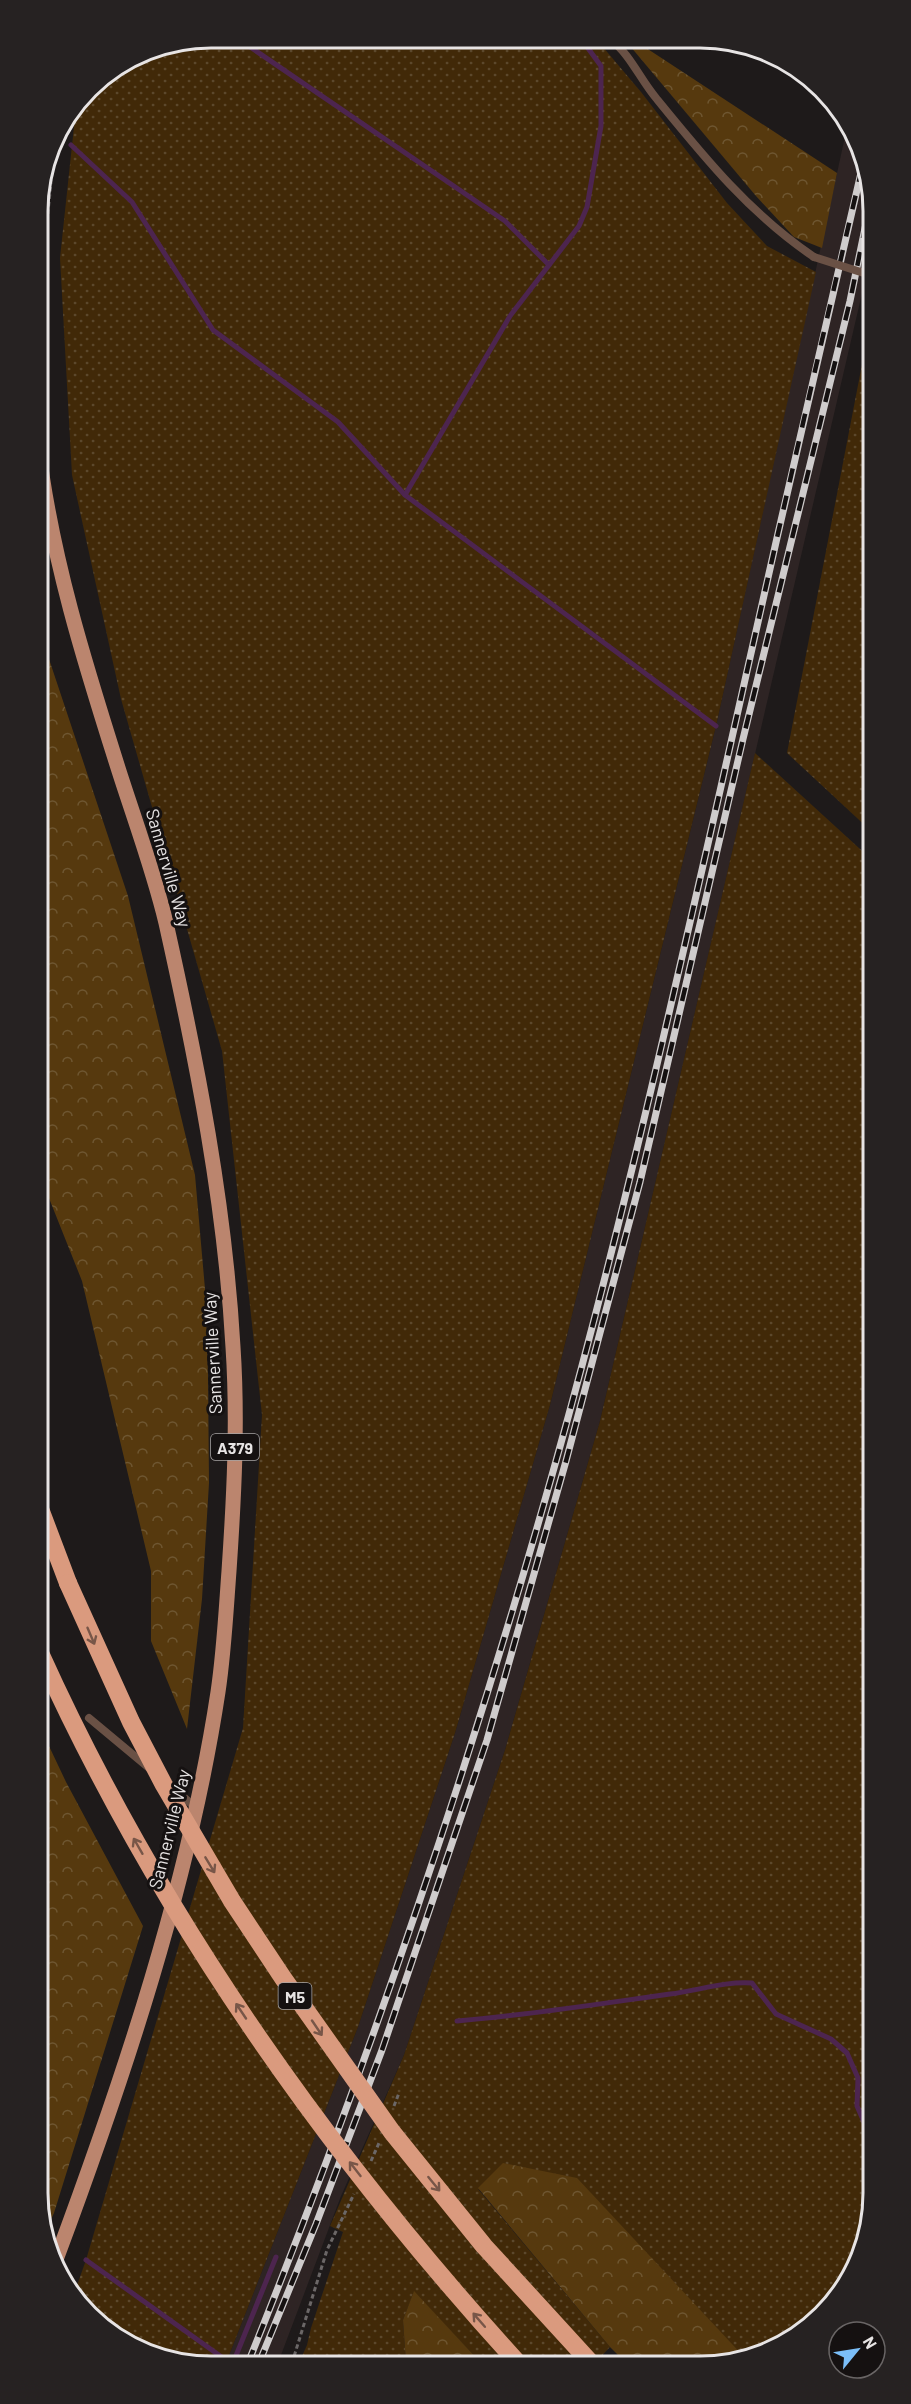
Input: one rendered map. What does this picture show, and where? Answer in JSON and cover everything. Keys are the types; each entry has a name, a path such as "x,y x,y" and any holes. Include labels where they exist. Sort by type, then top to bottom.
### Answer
{"highway":[{"name":"M5","path":"48,1530 68,1583 131,1722 164,1785 232,1901 392,2133 484,2246 585,2356"},
{"path":"48,1670 88,1755 139,1848 240,2010 295,2089 353,2166 445,2280 512,2356"}],"main road":[{"name":"Sannerville Way","path":"48,508 61,572 94,692 165,919 208,1134 223,1234 233,1347 236,1422 233,1510 219,1686 208,1755 149,1987 90,2169 60,2251"}],"lane":[{"path":"621,48 650,91 722,178 790,241 814,256 863,273"},
{"path":"89,1718 195,1808"}],"path":[{"path":"48,212 51,181"},
{"path":"390,2116 399,2093"},
{"path":"367,2170 381,2138"},
{"path":"294,2356 327,2250 357,2189"}],"shaded area":[{"path":"211,48 604,48 727,203 767,246 816,272 716,726 550,1405 455,1733 358,2027 229,2356 179,2353 139,2339 120,2329 96,2308 77,2286 243,1728 262,1415 222,1051 121,699 72,475 60,258 74,123 88,104 104,88 129,70 149,60 179,51"},
{"path":"845,137 860,179 863,200 863,289 600,1421 505,1750 404,2055 341,2196 281,2356 229,2356 358,2027 455,1733 550,1405 716,726"},
{"path":"863,359 863,824 787,753"},
{"path":"755,753 863,852 863,2204 860,2225 851,2255 836,2284 823,2300 782,2334 762,2344 738,2351 709,2321 478,2189 610,2347 602,2356 474,2356 414,2292 403,2320 406,2356 302,2356 343,2232 330,2226 404,2055 505,1750 600,1421"}],"green space":[{"path":"632,48 646,48 837,173 822,248 794,237 756,196"},
{"path":"48,656 128,896 195,1175 205,1289 209,1483 202,1599 187,1729 151,1641 151,1571 82,1281 48,1196"},
{"path":"48,1744 143,1926 50,2221 48,2204"},
{"path":"503,2163 577,2178 739,2351 711,2356 619,2356 478,2188"},
{"path":"414,2291 474,2356 406,2356 403,2320"}],"waterway":[{"path":"252,48 505,221 549,265"},
{"path":"405,495 510,316 579,226 587,207 601,126 601,66 588,48"},
{"path":"71,145 132,202 213,330 338,422 405,495 716,726"},
{"path":"457,2021 680,1993 731,1983 752,1983 776,2014 831,2039 847,2053 858,2078 857,2106 863,2120"},
{"path":"236,2356 276,2257"},
{"path":"86,2260 220,2356"}],"railway":[{"path":"251,2356 334,2141 414,1916 488,1690 556,1461 601,1295 662,1043 860,178"},
{"path":"262,2356 316,2224 382,2050 487,1740 566,1461 640,1182 743,739 850,301 863,238"}]}
